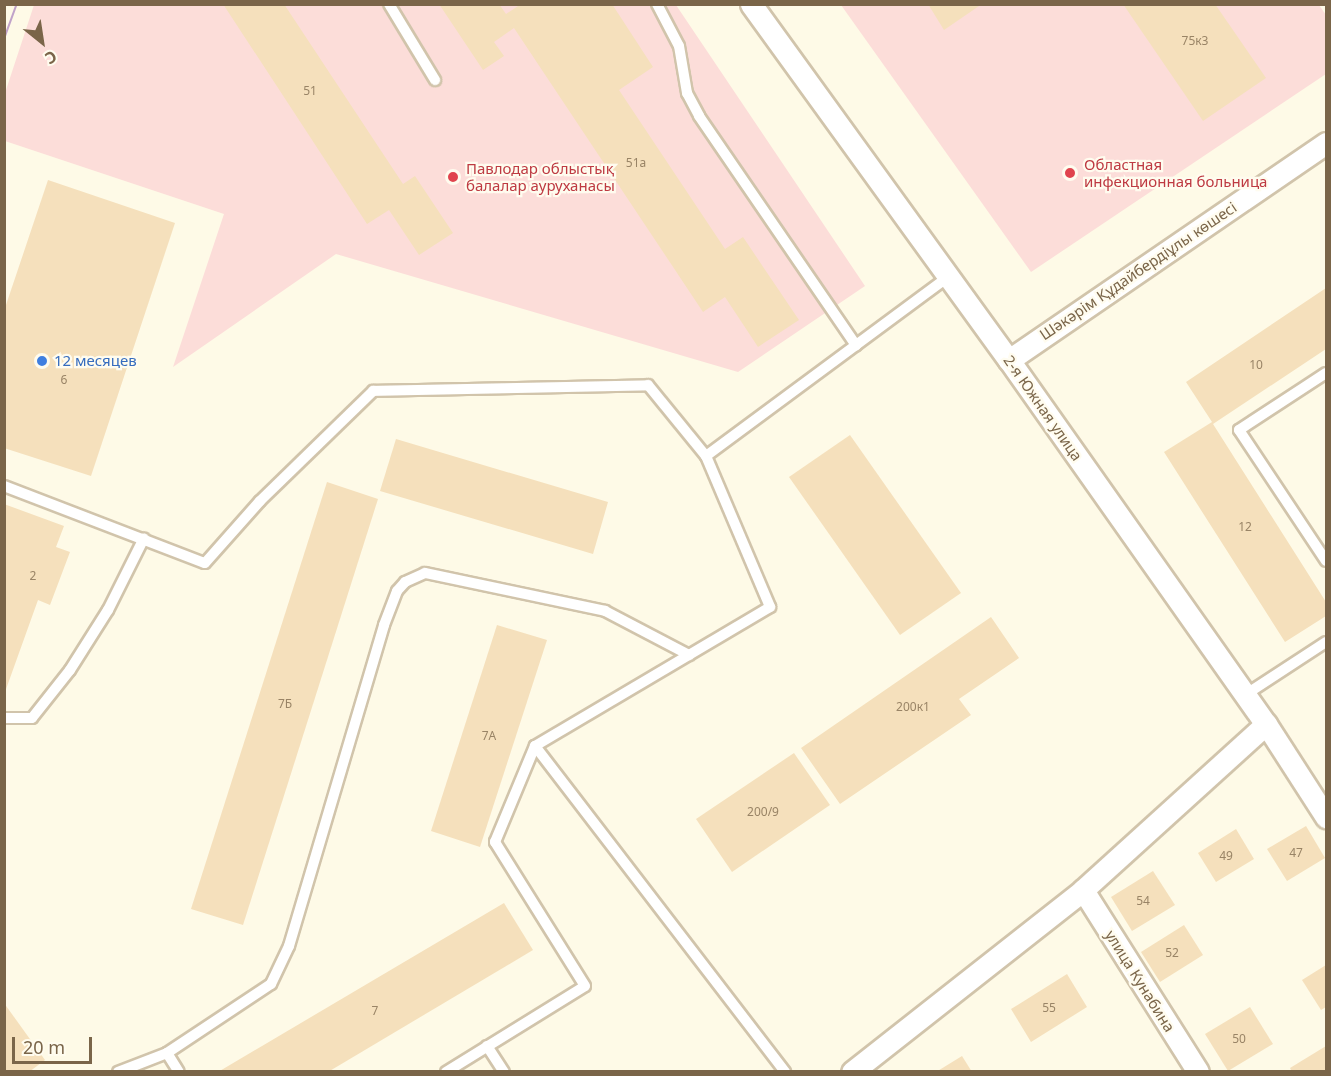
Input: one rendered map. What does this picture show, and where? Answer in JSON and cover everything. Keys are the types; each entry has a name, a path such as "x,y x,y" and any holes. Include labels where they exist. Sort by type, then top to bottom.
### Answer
{"street":[{"name":"2-я Южная улица","path":"751,4 1009,360 1266,724 1326,818"},
{"name":"Шәкәрім Құдайбердіұлы көшесі","path":"1009,360 1326,142"},
{"path":"852,1071 1083,890 1266,724"},
{"name":"улица Кунабина","path":"1083,890 1198,1071"}],"lane":[{"path":"389,4 435,80"},
{"path":"657,4 679,46 687,93 699,116 856,345"},
{"path":"706,456 948,277"},
{"path":"1326,372 1239,430 1326,561"},
{"path":"4,486 205,563 260,501 373,391 648,385 706,456 770,607 535,746 495,842 585,986 446,1071"},
{"path":"4,718 32,718 70,670 108,610 144,538"},
{"path":"118,1071 167,1053 271,984 289,946 384,625 397,591 405,582 425,573 605,611 689,655"},
{"path":"1245,695 1326,642"},
{"path":"535,746 785,1071"},
{"path":"487,1046 504,1071"},
{"path":"167,1053 179,1071"}],"shaded area":[{"name":"Павлодар облыстық балалар ауруханасы","path":"34,5 676,5 865,286 738,372 336,254 173,367 224,214 5,141 5,93"},
{"name":"Областная инфекционная больница","path":"841,5 1319,5 1326,15 1326,74 1031,272"}],"building":[{"path":"223,4 284,4 403,184 415,176 453,233 419,255 389,210 367,224"},
{"path":"439,4 499,4 506,14 521,4 612,4 653,67 619,90 725,249 743,237 799,320 758,347 725,297 703,312 514,28 494,42 504,56 483,70"},
{"path":"928,4 982,4 944,30"},
{"path":"1123,4 1215,4 1266,78 1203,121"},
{"path":"48,180 175,223 91,476 4,448 4,311"},
{"path":"1326,288 1326,349 1213,424 1326,602 1326,616 1285,642 1164,452 1212,422 1186,382"},
{"path":"850,435 961,593 900,635 789,477"},
{"path":"396,439 608,502 593,554 380,491"},
{"path":"327,482 378,499 243,925 191,909"},
{"path":"4,504 64,526 56,547 70,552 50,605 38,600 5,692"},
{"path":"991,617 1019,658 959,699 971,715 840,804 801,748"},
{"path":"497,625 547,640 480,847 431,831"},
{"path":"794,753 830,805 732,872 696,819"},
{"path":"1306,826 1325,858 1287,881 1267,849"},
{"path":"1236,829 1254,859 1216,882 1198,853"},
{"path":"1153,871 1175,905 1132,931 1111,897"},
{"path":"504,903 533,950 328,1072 218,1072"},
{"path":"1184,925 1203,955 1160,982 1141,952"},
{"path":"1326,965 1326,1007 1321,1010 1302,980"},
{"path":"1067,974 1087,1007 1031,1042 1011,1009"},
{"path":"4,1003 45,1060 29,1072 4,1072"},
{"path":"1250,1007 1273,1044 1228,1071 1205,1034"},
{"path":"1326,1046 1326,1072 1292,1072 1290,1068"},
{"path":"962,1056 972,1072 936,1072"}],"tram line":[{"path":"4,39 17,4"}],"place":[{"name":"Областная инфекционная больница","path":"1070,173"},
{"name":"Павлодар облыстық балалар ауруханасы","path":"453,177"},
{"name":"12 месяцев","path":"42,361"}]}
